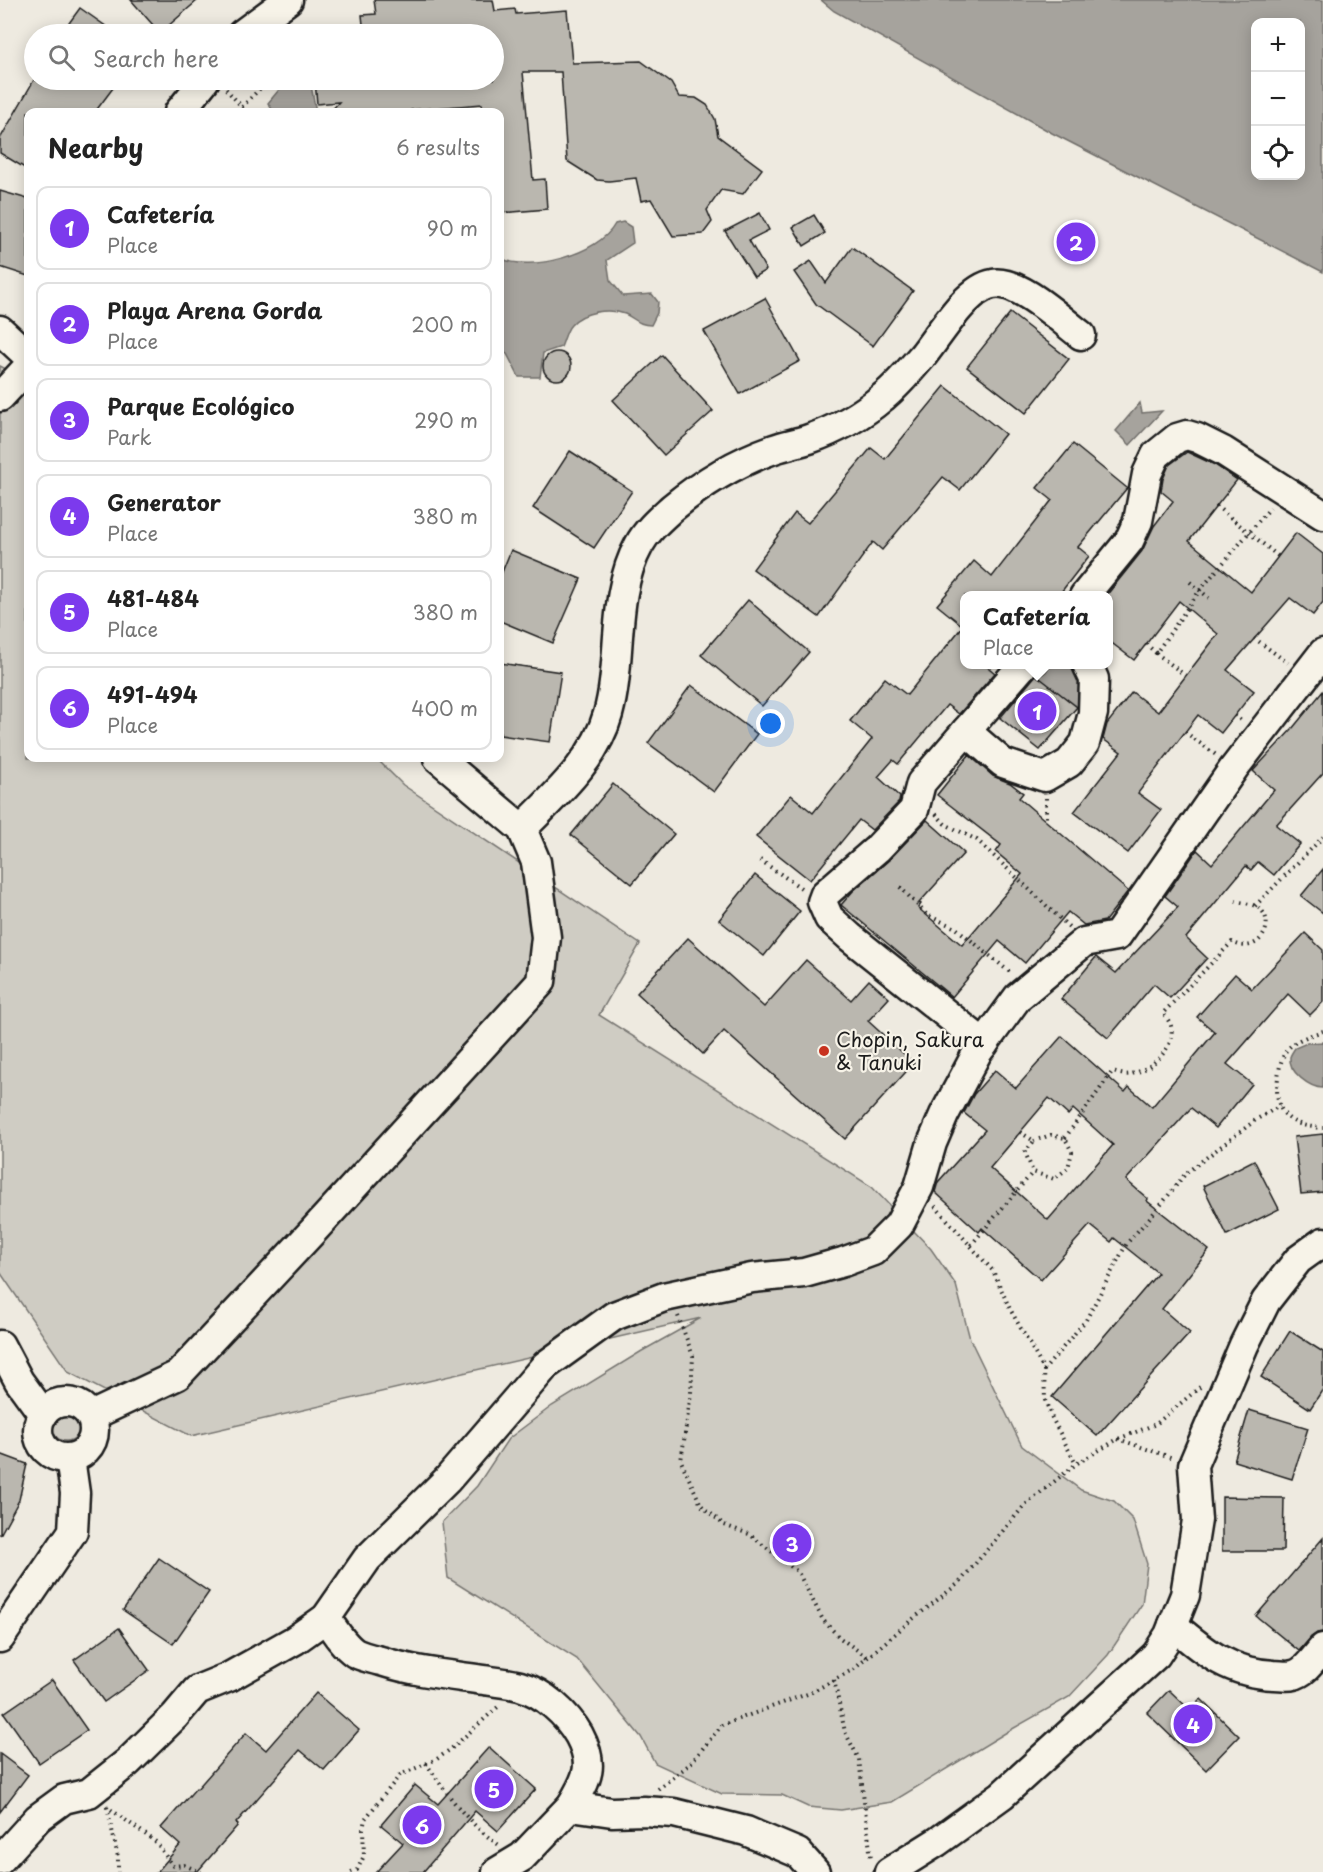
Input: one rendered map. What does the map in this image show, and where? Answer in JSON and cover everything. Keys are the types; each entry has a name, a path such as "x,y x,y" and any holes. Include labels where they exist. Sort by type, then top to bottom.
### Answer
{"lane":[{"path":"256,24 288,0"},
{"path":"184,108 206,90"},
{"path":"522,829 580,767 600,737 609,713 623,596 629,569 639,544 656,521 707,482 741,463 774,449 828,432 884,396 922,356 962,306 980,289 992,284 1017,287 1081,335"},
{"path":"0,330 24,352"},
{"path":"0,397 24,371"},
{"path":"1088,591 1129,541 1138,521 1147,474 1156,455 1177,438 1187,435 1206,442 1323,515"},
{"path":"0,1860 38,1818 64,1799 98,1800 128,1761 175,1716 196,1690 229,1677 295,1640 326,1618 367,1559 447,1480 546,1365 614,1316 664,1297 752,1278 804,1273 873,1251 899,1225 921,1179 932,1143 944,1115 984,1044 1018,997 1084,942 1117,936 1234,768 1323,653"},
{"path":"984,1044 850,937 829,918 822,903 825,894 877,849 914,810 921,783 1020,669"},
{"path":"966,731 1003,763 1045,777 1069,763 1085,743 1094,713 1094,679 1089,669"},
{"path":"91,1416 177,1375 314,1230 541,982 546,937 536,862 522,829 443,762"},
{"path":"880,1867 937,1842 1002,1795 1085,1717 1156,1655 1169,1635 1185,1595 1197,1520 1193,1464 1244,1345 1266,1301 1298,1260 1323,1242"},
{"path":"0,1345 19,1381 43,1414"},
{"path":"58,1402 77,1404 85,1408 91,1416 94,1425 92,1442 79,1455 70,1458 52,1454 40,1441 39,1422 43,1414 58,1402"},
{"path":"0,1638 73,1531 75,1493 70,1458"},
{"path":"326,1618 339,1637 355,1653 426,1673 521,1687 564,1713 577,1732 588,1753 589,1769 585,1784 571,1806 522,1857 497,1872"},
{"path":"1173,1625 1222,1663 1257,1674 1293,1676 1306,1667 1323,1648"},
{"path":"571,1806 612,1812 674,1813 746,1831 798,1853 815,1872"}],"path":[{"path":"222,90 242,107 260,90"},
{"path":"1156,653 1200,590 1284,491"},
{"path":"1216,506 1278,556"},
{"path":"1190,582 1209,598"},
{"path":"1146,644 1186,676"},
{"path":"1185,732 1234,768"},
{"path":"914,810 927,804 945,824 977,840 1084,942"},
{"path":"1255,906 1323,837"},
{"path":"760,860 822,903"},
{"path":"900,887 927,915 956,928 1028,988"},
{"path":"1065,1138 1112,1072 1128,1075 1146,1070 1156,1062 1169,1044 1171,1034 1171,1026 1163,1013 1232,942 1245,946 1257,944 1264,935 1267,924 1264,913 1255,906 1236,901"},
{"path":"1323,1031 1302,1038 1286,1050 1277,1084 1277,1099 1283,1114 1296,1124 1323,1128"},
{"path":"1044,1370 1086,1320 1127,1243 1186,1173 1257,1119 1280,1106"},
{"path":"1020,1132 1034,1141"},
{"path":"1051,1135 1065,1138 1072,1152 1068,1168 1054,1179 1033,1172 1025,1152 1034,1141 1051,1135"},
{"path":"971,1245 1033,1172"},
{"path":"921,1179 926,1194 939,1212 993,1271 1010,1309 1044,1370 1045,1400 1076,1464"},
{"path":"664,1297 676,1309 693,1356 691,1393 681,1461 701,1505 724,1525 749,1534 798,1572 823,1620 840,1638 867,1657"},
{"path":"644,1811 649,1796 690,1764 722,1725 810,1693 854,1668 959,1583 1024,1506 1076,1464 1118,1439 1156,1424 1204,1384"},
{"path":"1118,1439 1193,1464"},
{"path":"834,1680 845,1732 859,1759 880,1867"},
{"path":"351,1872 357,1870 364,1856 365,1819 400,1775 452,1749 521,1687"},
{"path":"426,1763 458,1809 482,1833 522,1857"},
{"path":"98,1800 118,1857 118,1872"},
{"path":"98,1800 156,1842 173,1866 184,1865 201,1872"}],"shaded area":[{"path":"821,0 1323,0 1323,272 1052,133 834,11"},
{"path":"279,90 312,90 315,108 271,108 268,103"},
{"path":"623,222 631,227 633,243 607,260 610,280 623,296 652,294 658,302 657,313 651,325 640,323 619,312 604,311 589,314 571,325 561,347 543,353 540,377 519,377 504,352 504,259 528,263 563,258 594,244 607,235 615,224"},
{"path":"0,366 10,371 24,387 24,762 380,762 403,785 640,944 599,1015 872,1187 931,1249 956,1285 970,1339 1022,1446 1081,1490 1114,1501 1133,1520 1147,1564 1142,1604 1108,1655 1069,1697 892,1802 841,1810 808,1807 782,1795 722,1794 655,1763 641,1737 577,1659 448,1578 442,1522 477,1486 508,1439 552,1406 701,1318 191,1436 68,1372 0,1272"},
{"path":"1140,403 1142,413 1162,411 1130,445 1116,431"},
{"path":"1048,669 1080,669 1079,708 1038,677"},
{"path":"1323,1042 1323,1088 1312,1085 1301,1078 1292,1068 1290,1057 1295,1048 1307,1043"},
{"path":"66,1413 76,1417 80,1427 76,1437 66,1441 56,1437 52,1427 56,1417"}],"building":[{"path":"131,0 198,0 170,24 152,24"},
{"path":"374,0 493,0 495,11 515,9 516,14 567,10 572,63 641,61 671,83 679,97 696,98 707,105 715,119 718,136 762,169 743,194 721,190 707,210 712,222 703,234 673,236 651,199 641,201 636,178 597,180 567,161 561,72 523,72 533,180 545,179 547,209 504,213 504,108 482,108 482,104 435,108 334,108 339,102 317,104 316,90 504,90 504,24 363,24 362,15 376,14"},
{"path":"80,8 103,24 68,24"},
{"path":"28,90 112,90 98,108 24,108 24,168 0,153 0,139"},
{"path":"0,191 24,198 24,275 0,267"},
{"path":"760,213 769,230 749,240 766,270 754,277 725,231"},
{"path":"814,215 825,233 804,246 793,227"},
{"path":"852,247 913,291 873,346 816,304 794,272 811,261 826,283"},
{"path":"765,298 800,361 740,394 704,331"},
{"path":"1010,313 1069,359 1026,413 967,367"},
{"path":"557,352 567,356 571,366 567,376 557,380 547,376 543,366 547,356"},
{"path":"662,355 713,411 664,455 613,400"},
{"path":"945,386 1005,434 960,490 943,477 882,550 873,542 819,617 753,569 795,513 808,523 871,448 885,459"},
{"path":"1073,444 1127,488 1078,547 1089,556 1062,591 960,591 960,624 937,605 974,561 992,577 1052,500 1037,488"},
{"path":"570,451 632,491 594,548 533,508"},
{"path":"1187,452 1215,465 1237,480 1189,541 1251,592 1296,533 1323,554 1323,602 1313,615 1290,598 1227,670 1254,691 1221,733 1198,715 1138,793 1161,810 1128,853 1074,812 1121,752 1103,739 1107,724 1132,692 1158,712 1218,634 1179,601 1134,660 1113,644 1113,591 1110,591 1142,551 1154,526 1173,501 1161,491 1169,465"},
{"path":"511,550 581,579 553,643 504,623 504,567"},
{"path":"748,600 809,652 762,706 701,655"},
{"path":"960,630 960,669 990,669 995,673 959,714 947,705 898,764 893,760 878,777 900,797 899,802 872,830 859,820 810,880 756,837 791,795 813,813 872,739 850,721 885,678 907,695"},
{"path":"504,664 561,672 550,742 504,736"},
{"path":"1036,675 1077,707 1040,750 1000,718"},
{"path":"691,685 757,734 714,792 648,743"},
{"path":"1323,691 1323,773 1276,825 1300,844 1274,875 1258,862 1251,870 1246,866 1186,938 1207,958 1170,998 1154,984 1108,1038 1061,999 1096,957 1116,973 1178,907 1165,896 1197,850 1212,864 1274,790 1253,771"},
{"path":"969,755 993,776 1010,783 1023,793 1019,798 1128,891 1105,921 1084,925 1068,912 1025,963 999,941 952,997 841,905 927,820 964,853 919,903 921,904 918,908 962,945 1022,874 996,852 1001,845 937,795"},
{"path":"613,784 674,834 632,884 571,835"},
{"path":"1323,869 1323,913 1301,896"},
{"path":"755,875 800,911 764,956 719,920"},
{"path":"1305,933 1323,950 1323,1002 1310,1015 1288,994 1227,1064 1252,1084 1216,1128 1191,1108 1126,1180 1148,1199 1147,1201 1209,1250 1162,1309 1190,1333 1097,1436 1052,1397 1158,1273 1114,1238 1111,1242 1090,1225 1041,1280 982,1228 979,1232 935,1192 938,1182 985,1130 964,1113 974,1094 995,1070 1016,1088 1062,1036 1125,1092 1129,1087 1152,1107 1215,1032 1197,1017 1235,974 1252,989","holes":["1049,1098 1068,1115 1073,1109 1113,1145 1048,1220 990,1168"]},
{"name":"Chopin, Sakura & Tanuki","path":"688,938 764,1007 806,960 851,1000 869,980 889,998 868,1021 914,1063 845,1139 724,1031 703,1054 637,993"},
{"path":"1323,1134 1323,1192 1301,1194 1294,1137"},
{"path":"1254,1160 1279,1209 1227,1235 1203,1186"},
{"path":"1290,1331 1323,1352 1323,1389 1310,1409 1261,1377"},
{"path":"1249,1410 1308,1428 1292,1479 1234,1461"},
{"path":"0,1454 27,1464 19,1500 0,1535"},
{"path":"1222,1497 1284,1498 1283,1551 1222,1551"},
{"path":"1323,1538 1323,1632 1311,1637 1299,1651 1256,1616"},
{"path":"159,1558 209,1592 173,1644 123,1610"},
{"path":"119,1628 149,1670 104,1702 74,1660"},
{"path":"52,1680 87,1730 39,1763 4,1713"},
{"path":"1169,1690 1190,1710 1201,1699 1239,1736 1206,1770 1147,1713"},
{"path":"316,1693 359,1730 324,1770 300,1750 236,1823 238,1825 197,1872 157,1872 180,1845 161,1828 196,1788 246,1733 266,1750"},
{"path":"489,1747 536,1789 498,1831 475,1811 423,1872 376,1872 403,1843 381,1825 415,1785 438,1804"},
{"path":"0,1754 28,1775 0,1812"}],"place":[{"name":"Playa Arena Gorda","path":"1076,242"},
{"name":"Cafetería","path":"1037,711"},
{"name":"Chopin, Sakura & Tanuki","path":"824,1051"},
{"name":"Parque Ecológico","path":"792,1543"},
{"name":"Generator","path":"1193,1724"},
{"name":"481-484","path":"494,1789"},
{"name":"491-494","path":"422,1825"}]}
